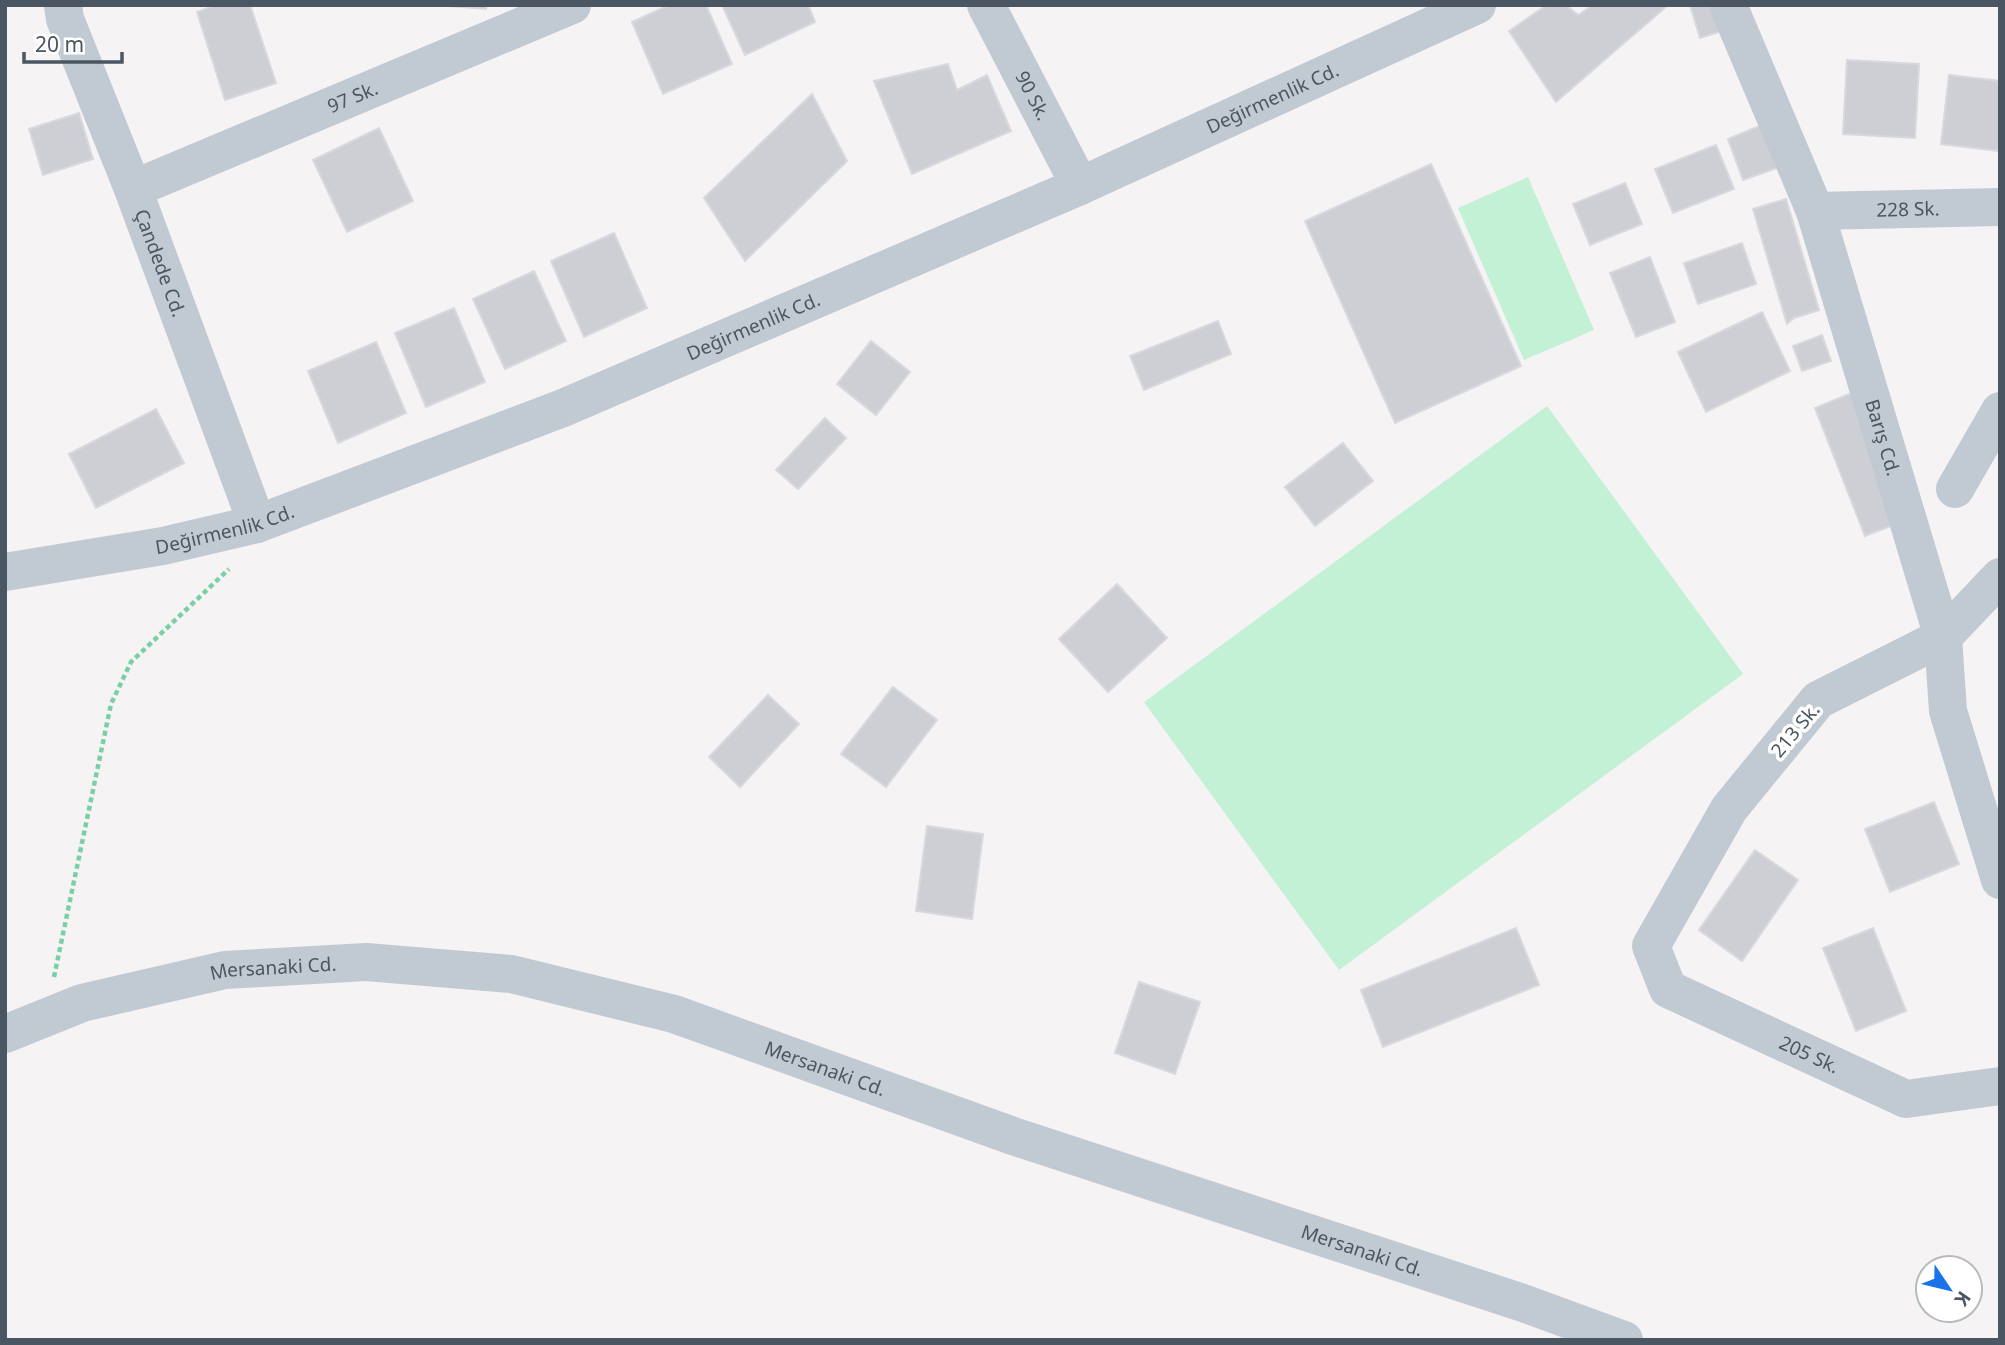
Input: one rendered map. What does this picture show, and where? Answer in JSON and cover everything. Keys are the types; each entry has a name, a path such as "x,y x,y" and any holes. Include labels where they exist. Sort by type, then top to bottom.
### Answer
{"street":[{"name":"97 Sk.","path":"133,189 572,5"},
{"name":"90 Sk.","path":"986,5 1080,186"},
{"name":"Değirmenlik Cd.","path":"5,572 163,546 257,524 564,408 1080,186 1477,5"},
{"name":"Barış Cd.","path":"1728,5 1815,211 1942,637 1948,711 2000,880"},
{"name":"Çandede Cd.","path":"71,10 133,189 257,524"},
{"name":"228 Sk.","path":"1815,211 2000,207"},
{"path":"1955,489 2000,411"},
{"path":"5,550 50,564"},
{"name":"213 Sk.","path":"1651,946 1729,809 1818,701 1942,637 2000,577"},
{"name":"205 Sk.","path":"1651,946 1668,989 1906,1099 2000,1086"},
{"name":"Mersanaki Cd.","path":"5,1034 82,1003 225,970 366,962 511,974 674,1014 1013,1136 1510,1299 1624,1340"}],"path":[{"path":"45,1018 111,704 131,662 238,561 257,524"}],"green space":[{"path":"1528,177 1594,330 1524,360 1458,208"},
{"path":"1547,406 1743,674 1339,970 1144,702"}],"building":[{"path":"216,5 250,5 276,83 225,100 197,12"},
{"path":"436,5 486,5 486,9"},
{"path":"669,5 706,5 732,64 663,94 632,22"},
{"path":"722,5 808,5 815,22 745,55"},
{"path":"1547,5 1566,5 1578,15 1593,5 1668,5 1556,102 1509,31"},
{"path":"1690,5 1720,5 1728,29 1700,38"},
{"path":"1847,60 1919,64 1915,138 1843,134"},
{"path":"948,64 957,90 987,75 1011,131 912,174 874,81"},
{"path":"1949,75 2000,81 2000,151 1941,144"},
{"path":"812,94 847,161 745,261 704,198"},
{"path":"79,113 93,159 43,175 29,129"},
{"path":"1764,124 1780,167 1743,180 1728,139"},
{"path":"379,128 413,201 347,232 313,160"},
{"path":"1716,145 1734,189 1673,213 1655,169"},
{"path":"1431,164 1521,366 1395,423 1305,221"},
{"path":"1625,183 1642,224 1590,245 1573,204"},
{"path":"1786,199 1819,310 1794,318 1787,324 1753,209"},
{"path":"614,233 647,308 584,337 551,261"},
{"path":"1742,243 1756,284 1698,304 1684,263"},
{"path":"1650,257 1675,322 1636,337 1610,273"},
{"path":"534,271 566,341 505,369 473,299"},
{"path":"454,308 485,382 426,407 395,333"},
{"path":"1762,312 1790,371 1706,412 1678,352"},
{"path":"1218,321 1231,354 1144,390 1130,356"},
{"path":"1822,335 1831,361 1802,371 1793,346"},
{"path":"871,341 910,372 876,415 837,384"},
{"path":"376,342 406,413 338,443 308,371"},
{"path":"1854,392 1904,521 1865,536 1815,408"},
{"path":"156,409 184,463 96,508 69,454"},
{"path":"825,418 846,438 798,489 776,470"},
{"path":"1343,443 1373,481 1315,526 1285,487"},
{"path":"1117,584 1167,638 1108,692 1059,639"},
{"path":"893,687 937,720 886,787 841,754"},
{"path":"768,695 799,724 740,787 709,757"},
{"path":"1934,802 1959,864 1890,892 1865,829"},
{"path":"927,826 983,834 972,919 916,911"},
{"path":"1755,850 1798,880 1742,961 1699,930"},
{"path":"1516,928 1539,985 1383,1047 1361,990"},
{"path":"1873,928 1906,1011 1856,1031 1823,948"},
{"path":"1139,982 1200,1002 1175,1074 1115,1053"}]}
